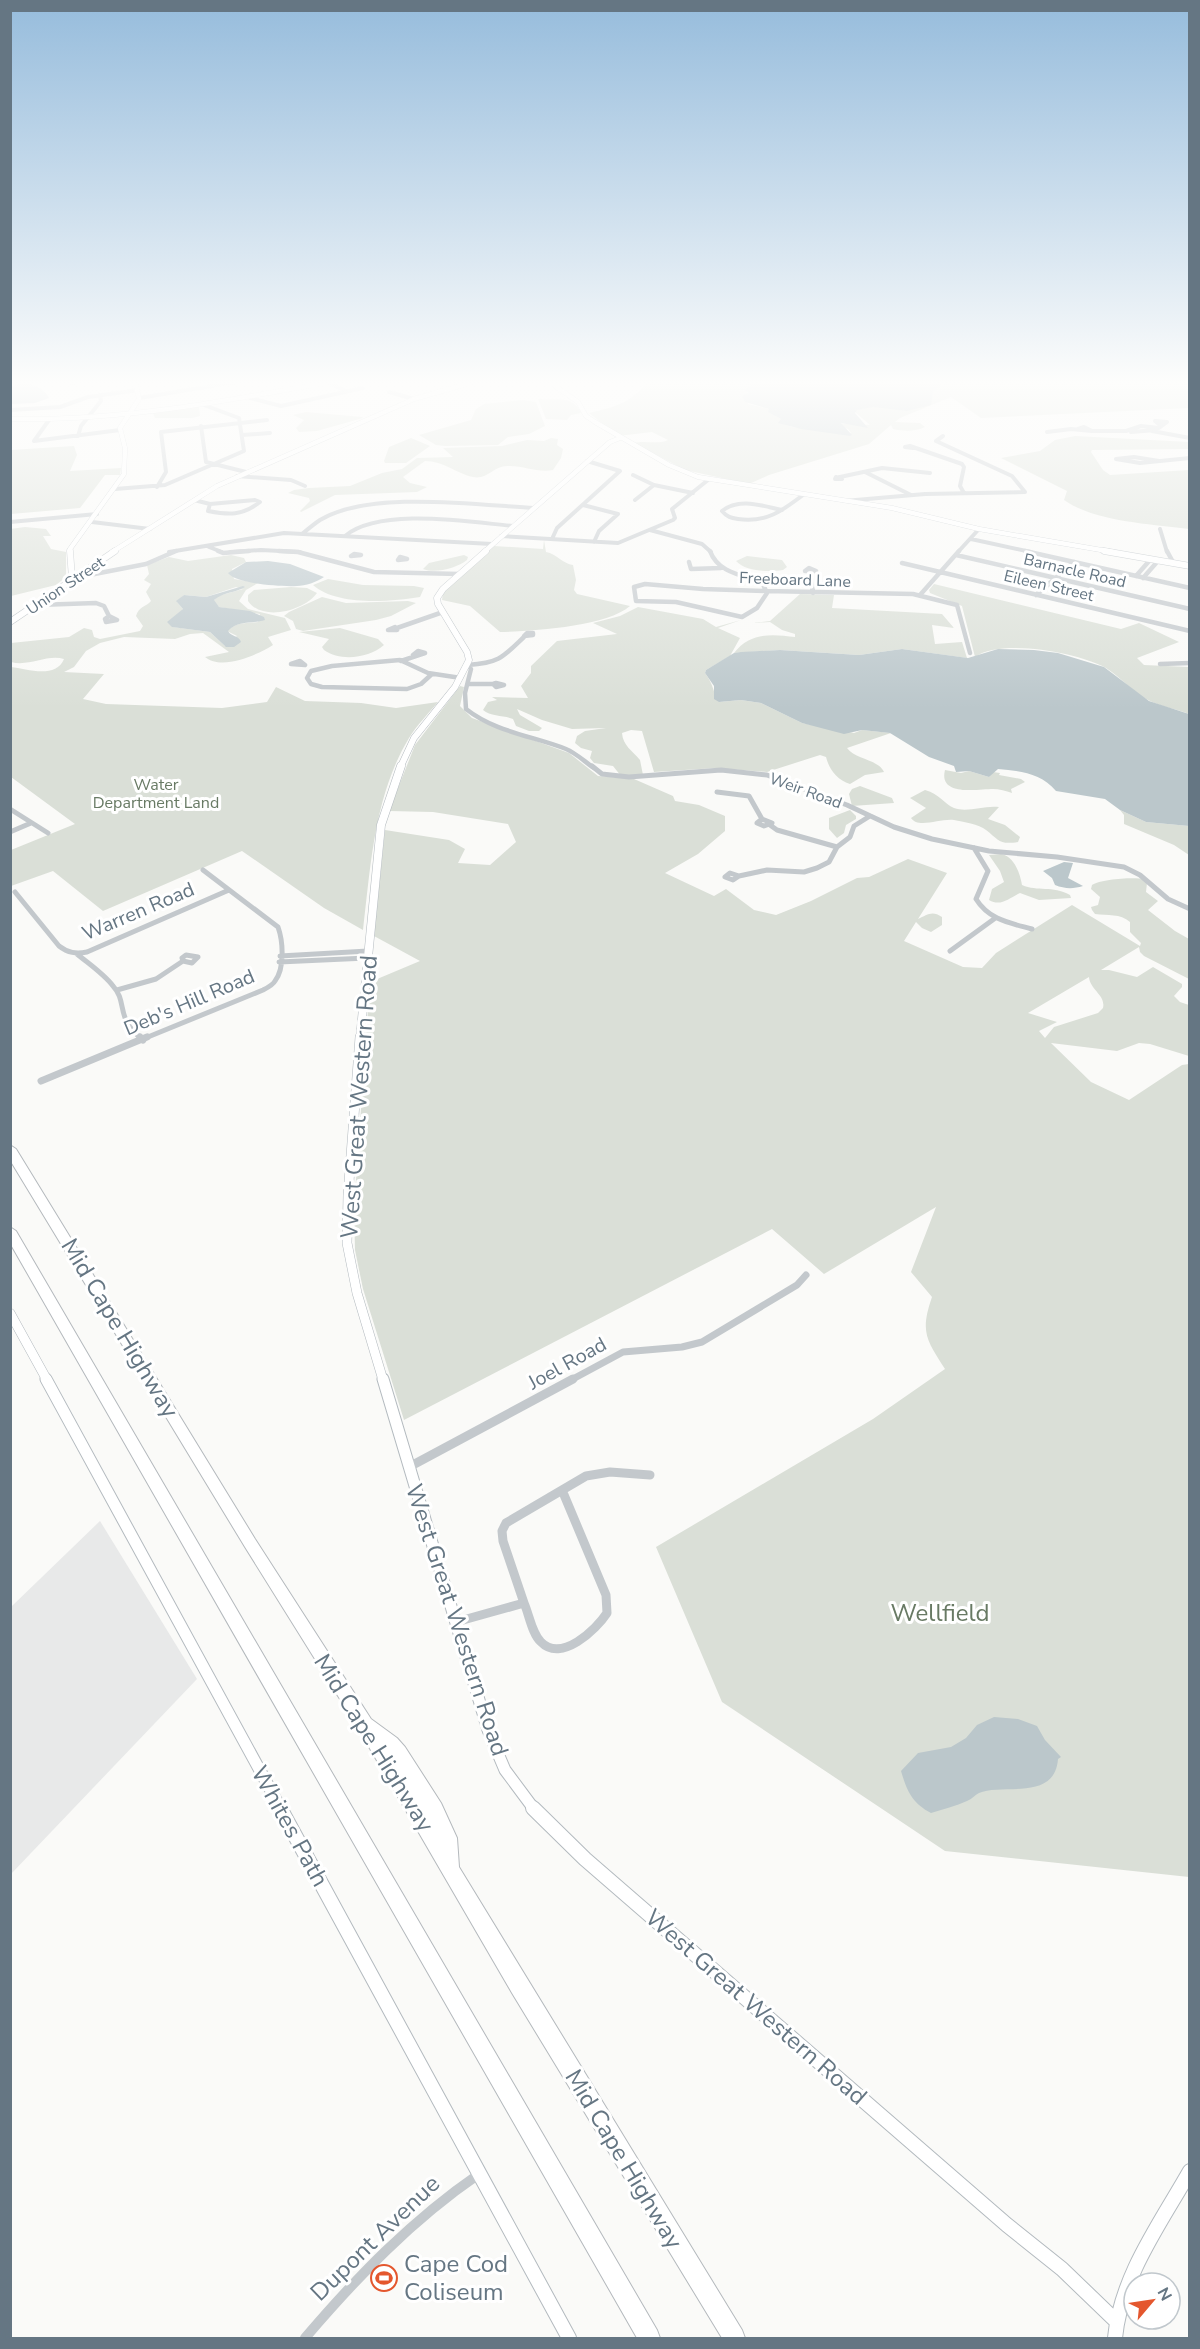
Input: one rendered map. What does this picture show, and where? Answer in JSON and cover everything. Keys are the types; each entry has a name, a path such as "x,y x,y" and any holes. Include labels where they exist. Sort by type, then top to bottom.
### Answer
{"highway":[{"name":"Mid Cape Highway","path":"10,1149 281,1594 364,1723 391,1743 399,1752 435,1809 448,1838 450,1868 524,1994 734,2338"},
{"path":"10,1231 649,2338"}],"street":[{"path":"114,491 69,552 72,578 146,564 170,552 276,534 492,544"},
{"name":"Union Street","path":"10,622 72,578 211,491"},
{"path":"397,628 443,612 438,604 438,596 492,544 554,491"},
{"path":"552,539 557,528 599,491"},
{"path":"635,500 647,491"},
{"path":"681,491 693,493"},
{"path":"501,536 609,543 624,541 673,520 675,518 672,509 696,491"},
{"path":"775,491 902,510 980,529 1150,561 1190,566"},
{"path":"903,491 910,495"},
{"path":"844,501 910,495 1026,492 1025,491"},
{"path":"782,510 740,504 729,505 722,511 728,517 754,522 767,520 782,510 803,495"},
{"path":"194,500 210,504 255,500 260,502 248,512 239,515 208,511 210,504"},
{"path":"302,534 323,517 373,504 402,502 534,508"},
{"path":"583,505 611,511 618,515 599,531 594,542"},
{"path":"10,522 97,514"},
{"path":"345,536 348,531 359,525 391,520 513,526"},
{"path":"92,522 150,530"},
{"path":"920,595 980,529"},
{"path":"1160,529 1168,555 1174,564"},
{"path":"650,530 702,544 710,550 714,561 721,568"},
{"path":"971,539 1190,587"},
{"path":"209,547 223,553 261,550 298,552 349,567 394,574 459,574"},
{"name":"Barnacle Road","path":"956,555 1190,609"},
{"path":"349,567 354,557"},
{"path":"394,574 401,561"},
{"path":"1136,576 1150,561"},
{"path":"688,562 692,569 721,568 758,580 764,584 766,590"},
{"path":"1036,595 1074,562"},
{"path":"1143,578 1157,562"},
{"name":"Eileen Street","path":"902,563 1190,631"},
{"path":"810,572 813,593"},
{"name":"Freeboard Lane","path":"766,590 763,602 748,615 742,617 682,602 638,602 634,600 633,590 636,585 645,584 696,589 766,590 920,595 957,605 970,653"},
{"path":"37,605 56,606 93,602 104,606 109,615"},
{"name":"Weir Road","path":"443,612 467,652 468,665 471,669 465,706 472,715 513,733 569,750 602,774 629,777 712,771 755,773 784,780 918,835 974,848 1086,860 1124,867 1140,875 1168,899 1190,909"},
{"path":"10,616 18,617"},
{"path":"402,661 432,674 461,678 468,665 500,660 525,636"},
{"path":"413,655 402,661 332,666 314,670 307,678 317,686 388,690 413,688 432,674"},
{"path":"1160,664 1190,663"},
{"path":"305,665 314,670"},
{"name":"West Great Western Road","path":"461,678 414,738 385,809 378,844 367,955 348,1195 347,1243 357,1293 480,1705 497,1754 514,1784 550,1827 971,2194 1062,2269 1116,2321"},
{"path":"469,684 493,684"},
{"path":"717,792 749,796 762,819 771,821 770,825 781,831 808,837 837,848"},
{"path":"10,809 48,833"},
{"path":"739,876 768,870 811,871 829,861 837,848 850,837 857,823 870,816"},
{"path":"10,831 31,823"},
{"path":"974,848 988,873 975,899 982,910 994,919 1032,929"},
{"name":"Deb's Hill Road","path":"41,1081 268,987 277,978 281,933 278,927 203,870"},
{"name":"Warren Road","path":"15,892 25,901 62,949 77,954 87,952 229,890"},
{"path":"950,951 994,919"},
{"path":"77,954 117,990 121,1014 132,1032 142,1040"},
{"path":"280,959 367,955"},
{"path":"117,990 156,980 183,961"},
{"name":"Joel Road","path":"409,1467 623,1352 632,1349 684,1348 702,1342 797,1285 806,1275"},
{"name":"Whites Path","path":"10,1313 569,2338"},
{"path":"562,1490 606,1595 607,1613 577,1642 567,1648 556,1650 539,1641 503,1541 504,1526 562,1490 596,1473 609,1471 650,1475"},
{"path":"456,1622 524,1603"},
{"path":"1115,2338 1116,2321 1128,2282 1190,2171"},
{"name":"Dupont Avenue","path":"305,2338 326,2313 431,2207 479,2174"}],"shaded area":[{"path":"268,561 290,564 324,577 304,585 281,586 240,580 228,573 246,562"},
{"path":"245,587 221,595 214,600 219,607 250,611 264,617 265,620 236,625 228,631 241,642 234,647 226,647 210,632 172,627 167,622 183,609 176,601 184,595 206,597"},
{"path":"902,649 968,658 998,649 1058,653 1104,667 1149,701 1189,714 1189,826 1146,822 1120,810 1105,799 1056,791 1044,780 1022,772 998,769 989,777 969,771 956,772 954,766 929,757 890,733 862,730 844,734 802,723 761,703 741,700 719,702 714,699 714,686 705,673 706,670 734,653 741,652 780,650 859,655"},
{"path":"1064,862 1073,863 1068,878 1083,886 1069,888 1055,885 1052,878 1043,871"},
{"path":"100,1521 197,1679 11,1874 11,1607"},
{"path":"994,1717 1018,1719 1037,1726 1045,1740 1061,1757 1058,1759 1055,1772 1047,1781 1037,1786 989,1790 963,1803 931,1813 919,1805 908,1790 901,1771 918,1753 951,1747 966,1738 977,1725"}],"green space":[{"path":"11,491 93,491 80,508 11,514"},
{"path":"293,491 420,491 335,495 301,512 310,501 309,498 288,493"},
{"path":"1067,491 1189,491 1189,529 1107,518 1064,500"},
{"path":"25,527 46,529 51,536 43,536 51,549 66,552 66,577 56,585 11,596 10,529"},
{"path":"544,540 546,552 573,565 576,580 574,590 577,594 630,606 604,619 587,623 549,629 500,632 470,606 442,600 443,593 494,546 543,549"},
{"name":"Water Department Land","path":"231,555 244,558 246,562 232,569 234,579 258,583 246,590 239,601 248,609 285,618 291,630 268,637 273,645 266,649 230,662 212,661 205,657 229,652 203,633 175,639 124,637 100,643 86,651 74,667 64,672 104,674 83,699 106,704 222,708 267,702 276,687 305,701 361,703 396,708 438,702 409,738 388,783 376,831 363,930 324,908 242,851 103,911 53,871 11,886 11,850 75,824 11,777 11,667 48,671 55,669 64,659 11,662 11,643 69,637 84,628 92,630 94,637 100,639 140,631 143,626 136,616 137,613 151,601 146,592 151,584 144,580 149,574 147,565 169,557 188,561","holes":["236,587 243,589 218,596 214,600 214,604 219,607 260,614 258,622 230,628 227,631 237,636 225,646 210,632 173,627 183,609 177,602 184,595 206,597"]},
{"path":"464,555 468,557 467,560 452,568 434,571 423,569 429,563"},
{"path":"747,556 782,560 787,567 783,570 758,570 740,565 736,561"},
{"path":"328,579 363,585 424,588 420,597 364,601 335,596 313,585"},
{"path":"934,584 1121,629 1139,623 1179,642 1137,658 1144,665 1189,667 1189,714 1150,701 1106,668 1078,657 1021,648 987,651 975,657 962,606 930,593 929,590"},
{"path":"307,588 317,593 303,605 283,612 263,611 248,601 248,595 254,590"},
{"path":"800,594 834,595 832,608 942,614 954,628 932,625 935,644 962,642 967,658 902,649 859,655 780,650 734,653 740,646 754,638 770,635 795,637 795,634 782,630 770,622 752,623 770,621"},
{"path":"322,597 346,603 408,601 416,603 391,616 376,620 303,631 296,629 293,621 284,616"},
{"path":"638,607 703,619 716,627 741,620 718,628 740,638 730,656 706,670 705,673 719,702 741,700 761,703 802,723 854,733 862,730 891,733 847,748 856,755 877,764 884,772 865,775 850,784 837,777 831,770 826,757 820,755 767,772 715,768 654,772 642,731 631,730 622,733 623,737 626,745 640,760 643,775 621,776 613,766 594,763 590,758 592,751 581,748 575,743 577,736 585,731 606,728 572,729 517,709 520,715 542,728 539,731 529,731 516,726 513,719 490,714 483,710 488,702 497,700 492,697 528,698 521,686 531,673 531,666 557,641 617,634 593,623 620,616"},
{"path":"340,628 378,639 384,645 371,653 355,657 338,656 322,647 329,639 299,632"},
{"name":"Wellfield","path":"460,686 464,687 460,706 472,718 569,753 598,776 634,779 673,796 675,801 699,805 725,816 725,831 698,854 665,873 714,896 726,889 754,910 776,915 811,901 857,878 869,877 908,859 947,873 918,919 935,914 942,917 942,925 931,932 916,922 904,941 963,967 982,968 996,953 1072,905 1140,946 1141,943 1130,932 1130,922 1118,916 1095,914 1091,907 1098,905 1100,897 1091,889 1092,885 1125,878 1144,879 1147,883 1146,892 1158,901 1148,910 1189,939 1189,979 1144,956 1139,947 1101,970 1137,977 1153,967 1182,984 1174,996 1180,1002 1189,1005 1189,1056 1150,1044 1139,1043 1117,1051 1051,1043 1091,1082 1129,1100 1182,1065 1189,1064 1189,1877 945,1851 722,1702 656,1547 873,1419 945,1369 927,1335 926,1319 932,1297 911,1272 936,1207 824,1274 772,1229 404,1420 363,1289 355,1250 354,1208 370,982 420,961 374,936 385,830 449,840 465,849 458,863 490,865 516,842 508,824 433,812 389,811 415,745","holes":["1089,977 1102,999 1103,1008 1098,1013 1054,1027 1045,1038 1039,1031 1057,1022 1028,1013"]},
{"path":"945,770 961,773 969,771 989,777 993,772 1000,773 999,775 1021,779 1025,782 1011,789 1012,793 995,789 961,790 953,788 944,779"},
{"path":"860,786 892,798 894,803 852,806 849,794 852,789"},
{"path":"925,790 954,808 999,807 988,819 1005,825 1020,837 1018,842 1003,842 983,828 954,820 924,823 914,821 911,818 926,808 910,798"},
{"path":"850,810 856,819 846,825 844,833 837,838 829,829 829,818"},
{"path":"1120,810 1146,822 1189,826 1189,855 1174,845 1124,824 1124,815"},
{"path":"989,855 1006,855 1013,862 1022,885 1057,890 1070,895 1071,898 1039,900 1020,893 997,903 989,900 992,889 1004,882 1000,871"}],"place":[{"name":"Cape Cod Coliseum","path":"384,2278"}]}
